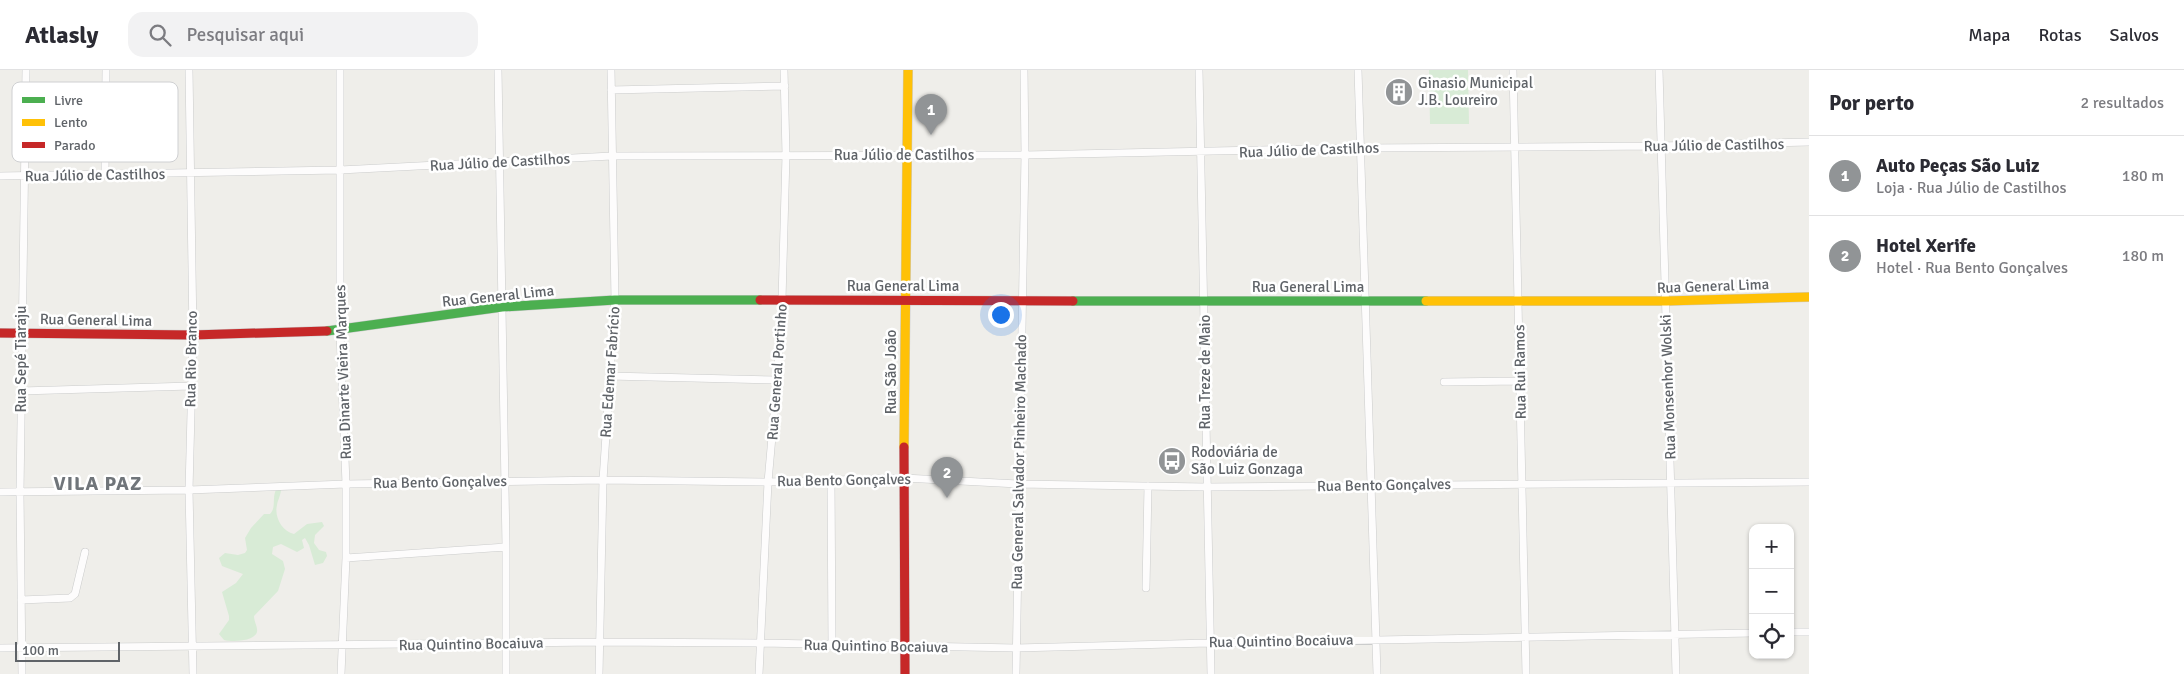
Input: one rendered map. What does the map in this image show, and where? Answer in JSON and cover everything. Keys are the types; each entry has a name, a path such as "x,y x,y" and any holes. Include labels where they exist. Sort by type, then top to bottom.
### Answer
{"street":[{"name":"Rua Rio Branco","path":"189,70 189,173 193,335 189,490 193,674"},
{"name":"Rua Dinarte Vieira Marques","path":"340,70 340,330 346,484 346,558 341,674"},
{"path":"498,70 506,546 506,674"},
{"name":"Rua Edemar Fabrício","path":"599,674 604,480 615,300 611,70"},
{"name":"Rua General Portinho","path":"759,674 768,482 778,380 782,300 786,155 784,70"},
{"name":"Rua São João","path":"905,674 904,478 908,70"},
{"name":"Rua General Salvador Pinheiro Machado","path":"1016,674 1025,155 1024,70"},
{"name":"Rua Treze de Maio","path":"1199,70 1205,301 1210,674"},
{"path":"1358,70 1362,148 1377,674"},
{"name":"Rua Rui Ramos","path":"1513,70 1526,674"},
{"name":"Rua Monsenhor Wolski","path":"1659,70 1676,674"},
{"path":"611,90 785,86"},
{"name":"Rua Júlio de Castilhos","path":"0,176 340,170 612,156 1202,153 1362,148 1661,146 1809,142"},
{"name":"Rua Sepé Tiaraju","path":"22,674 20,492 24,162"},
{"path":"105,162 105,175"},
{"name":"Rua General Lima","path":"0,333 193,335 340,330 502,307 615,300 1666,301 1809,297"},
{"path":"609,376 778,380"},
{"path":"1444,382 1520,381"},
{"path":"21,391 191,386"},
{"name":"Rua Bento Gonçalves","path":"0,492 189,490 346,484 505,481 768,482 904,478 1018,484 1206,487 1809,482"},
{"path":"831,480 832,646"},
{"path":"1146,588 1148,486"},
{"path":"346,558 506,546"},
{"path":"21,600 70,598 75,594 85,552"},
{"path":"1794,632 1809,632"},
{"name":"Rua Quintino Bocaiuva","path":"0,648 600,642 1016,648 1376,639 1749,634"}],"green space":[{"path":"1429,70 1468,70 1469,124 1430,124"},
{"path":"277,488 281,489 276,510 280,523 286,530 294,534 307,524 322,522 324,526 315,535 314,543 319,550 326,552 327,556 323,563 315,565 305,538 302,540 304,548 297,552 281,544 273,547 272,554 283,561 285,569 278,591 254,616 257,632 252,638 237,641 224,640 219,634 229,620 229,616 222,592 236,583 243,574 222,566 219,558 225,553 238,555 245,553 247,550 245,538 251,528 264,514 270,514 272,511"}],"traffic: fast":[{"path":"327,331 502,307 615,300 760,300"},
{"path":"1073,301 1426,301"}],"traffic: slow":[{"path":"904,447 908,70"},
{"path":"1426,301 1666,301 1809,297"}],"traffic: jam":[{"path":"760,300 1073,301"},
{"path":"0,333 193,335 327,331"},
{"path":"904,447 905,674"}],"place":[{"name":"Ginasio Municipal J.B. Loureiro","path":"1399,92"},
{"name":"Auto Peças São Luiz","path":"931,135"},
{"name":"Rodoviária de São Luiz Gonzaga","path":"1172,461"},
{"name":"Hotel Xerife","path":"947,498"}],"district":[{"name":"VILA PAZ","path":"98,483"}]}
